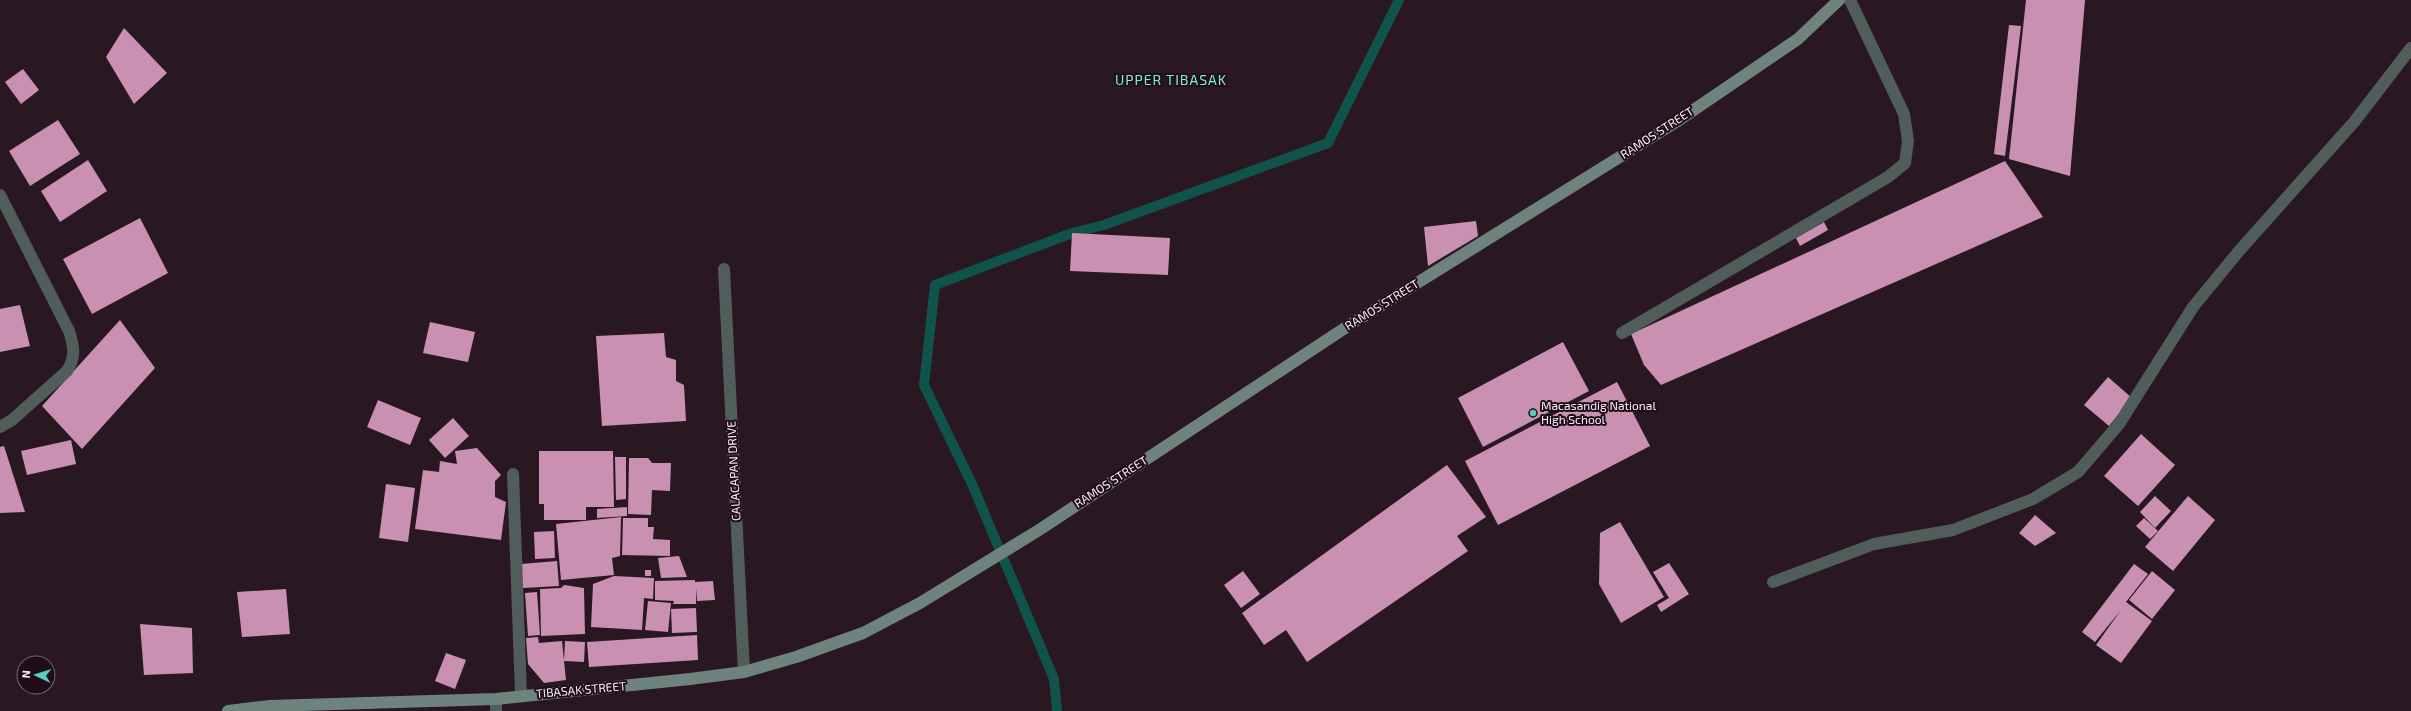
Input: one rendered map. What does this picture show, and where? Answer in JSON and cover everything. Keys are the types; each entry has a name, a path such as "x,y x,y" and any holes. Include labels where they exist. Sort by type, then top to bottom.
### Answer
{"street":[{"name":"RAMOS STREET","path":"920,602 1038,530 1348,326 1676,122 1798,39 1839,0"},
{"path":"1622,333 1834,210 1888,177 1905,163 1908,141 1904,114 1850,0"},
{"path":"1773,582 1874,544 1953,530 2033,499 2078,472 2119,424 2193,306 2239,251 2354,122 2411,48"},
{"path":"0,195 69,331 75,349 74,360 67,371 12,420 0,427"},
{"name":"CALACAPAN DRIVE","path":"724,270 744,672"},
{"path":"514,474 521,695"},
{"name":"TIBASAK STREET","path":"228,711 270,706 496,699 521,695 690,679 744,672 796,657 863,632 920,602"},
{"path":"496,699 496,711"}],"building":[{"path":"2026,0 2085,0 2070,176 2009,159"},
{"path":"2009,25 2021,26 2005,156 1994,154"},
{"path":"124,28 167,73 134,104 106,57"},
{"path":"23,69 39,90 21,104 5,82"},
{"path":"58,120 80,154 30,186 9,151"},
{"path":"88,160 107,191 60,222 41,191"},
{"path":"2005,161 2043,217 1661,385 1644,365 1631,334"},
{"path":"140,218 168,273 92,314 63,259"},
{"path":"1476,221 1478,236 1428,266 1424,227"},
{"path":"1824,222 1828,230 1800,246 1796,238"},
{"path":"1072,233 1170,238 1168,275 1070,271"},
{"path":"20,305 30,346 0,352 0,309"},
{"path":"120,320 155,368 82,449 42,406"},
{"path":"430,322 475,332 468,362 423,353"},
{"path":"664,333 666,357 676,360 676,381 684,385 686,421 602,426 596,336"},
{"path":"1563,342 1589,391 1483,447 1458,398"},
{"path":"2108,377 2132,398 2109,426 2084,405"},
{"path":"1617,382 1650,446 1498,525 1465,461"},
{"path":"378,400 421,418 410,445 367,427"},
{"path":"453,418 469,436 445,458 429,440"},
{"path":"2141,434 2175,465 2138,506 2104,476"},
{"path":"71,440 76,464 27,475 21,451"},
{"path":"4,446 25,512 0,513 0,447"},
{"path":"477,448 501,475 495,481 495,497 506,502 501,540 415,529 423,470 439,472 440,461 457,464 455,451"},
{"path":"539,451 613,451 614,507 586,507 586,520 544,520 544,504 539,504"},
{"path":"615,457 626,457 626,499 616,500"},
{"path":"629,458 648,458 652,463 671,463 670,491 652,490 651,515 628,514"},
{"path":"1447,465 1486,517 1457,536 1468,551 1307,662 1286,630 1264,645 1242,613"},
{"path":"386,484 415,488 408,542 379,538"},
{"path":"2155,496 2171,511 2155,528 2140,512"},
{"path":"2188,496 2215,520 2173,571 2145,547"},
{"path":"627,507 627,516 597,518 597,509"},
{"path":"2035,515 2056,533 2035,546 2019,533"},
{"path":"621,517 620,556 612,558 614,575 561,580 556,524"},
{"path":"623,518 648,518 648,527 654,527 653,539 670,540 670,556 622,555"},
{"path":"2144,518 2158,531 2150,539 2136,526"},
{"path":"1620,522 1664,597 1621,623 1599,584 1600,533"},
{"path":"554,531 555,558 535,559 534,532"},
{"path":"679,556 687,577 661,578 658,558"},
{"path":"557,561 559,586 523,588 521,564"},
{"path":"1669,563 1689,594 1661,612 1657,605 1669,598 1653,572"},
{"path":"2134,564 2148,574 2126,602 2152,621 2121,663 2096,645 2121,610 2095,642 2082,632"},
{"path":"645,570 651,570 651,576 645,576"},
{"path":"1243,571 1260,594 1241,608 1224,585"},
{"path":"2152,571 2175,590 2152,619 2129,600"},
{"path":"614,576 654,578 653,599 644,598 642,630 591,627 593,584"},
{"path":"695,580 695,582 713,581 715,600 697,601 696,588 696,604 673,604 674,601 655,600 655,581"},
{"path":"564,585 584,588 585,634 541,636 540,589 561,588"},
{"path":"286,589 290,634 242,637 237,592"},
{"path":"537,592 540,635 528,636 525,593"},
{"path":"648,601 671,603 668,632 645,630"},
{"path":"696,608 697,632 672,633 671,609"},
{"path":"140,624 192,628 193,673 144,675"},
{"path":"697,635 698,660 589,667 587,642"},
{"path":"538,637 539,643 562,641 566,680 544,683 528,664 526,638"},
{"path":"565,641 585,642 584,662 564,661"},
{"path":"446,653 466,660 455,689 435,681"}],"waterway":[{"path":"1057,711 1054,679 972,484 924,385 935,285 1072,233 1104,225 1328,143 1399,0"}],"place":[{"name":"Macasandig National High School","path":"1533,413"}],"district":[{"name":"UPPER TIBASAK","path":"1171,80"}]}
